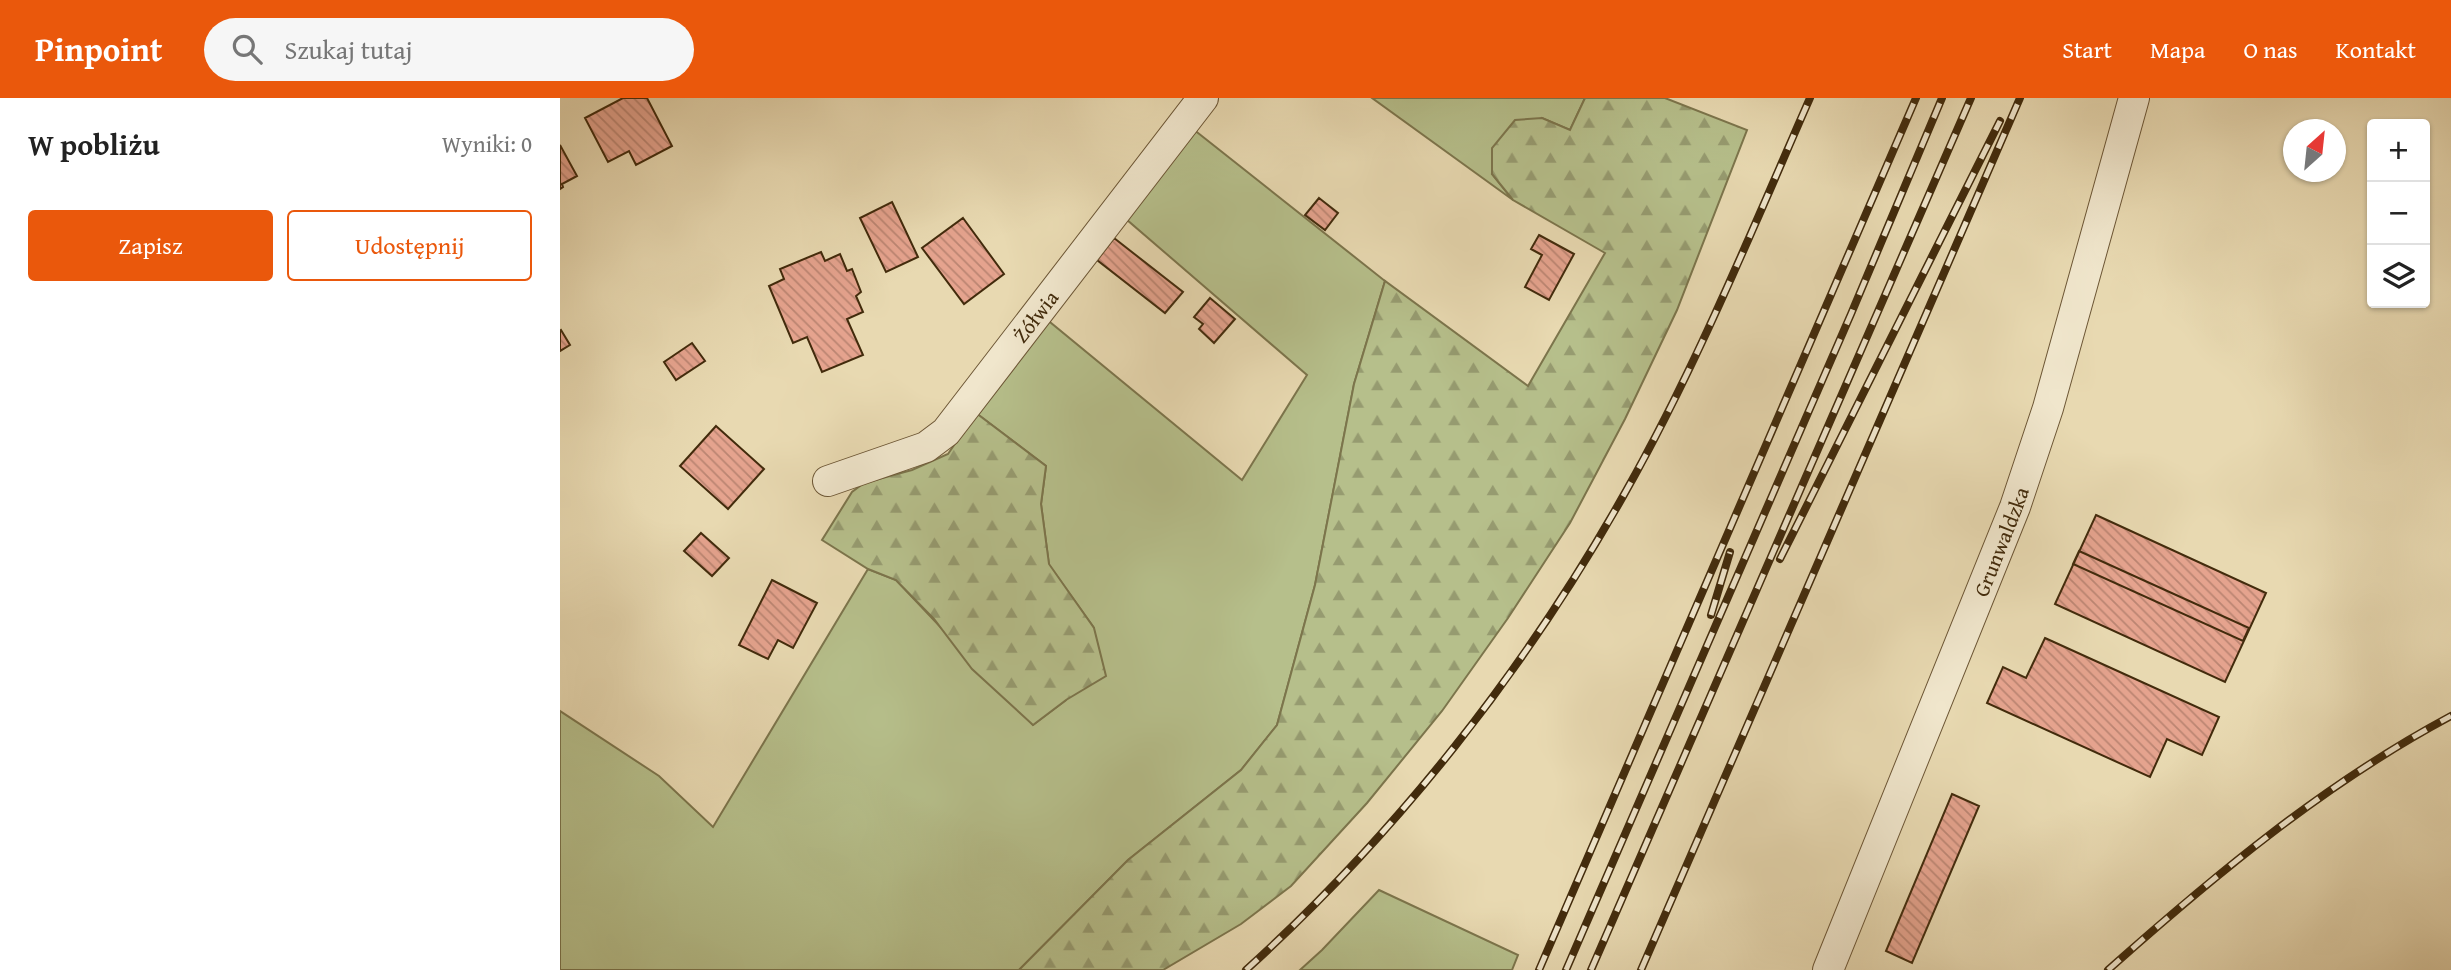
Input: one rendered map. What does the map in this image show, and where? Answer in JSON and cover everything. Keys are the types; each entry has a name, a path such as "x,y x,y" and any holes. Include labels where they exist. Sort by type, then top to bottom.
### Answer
{"street":[{"name":"Żółwia","path":"828,481 926,447 946,432 1203,98"},
{"name":"Grunwaldzka","path":"1828,970 2015,507 2048,408 2134,98"}],"green space":[{"path":"1372,98 1585,98 1570,130 1542,118 1492,174 1513,200"},
{"path":"1585,98 1665,98 1747,130 1677,310 1625,419 1570,523 1508,618 1442,711 1367,803 1291,886 1241,924 1163,970 1019,970 1128,860 1241,770 1277,725 1315,585 1354,384 1385,281 1528,386 1605,253 1513,200 1492,174 1492,148 1515,120 1542,118 1570,130"},
{"path":"1193,129 1385,281 1354,384 1315,585 1277,725 1241,770 1128,860 1019,970 560,970 560,711 659,776 713,827 868,569 896,580 1033,725 1066,700 1094,628 1049,565 1041,504 1046,466 976,413 1045,318 1242,480 1307,375 1126,219"},
{"path":"976,413 1046,466 1041,504 1049,564 1094,628 1106,676 1066,700 1033,725 972,669 934,619 896,580 868,569 822,540 852,492 864,483 912,470 948,454"},
{"path":"1379,890 1518,955 1512,970 1300,970"}],"building":[{"path":"623,98 647,98 672,146 636,165 629,151 608,162 585,118"},
{"path":"560,145 577,176 562,184 560,189"},
{"path":"1319,198 1338,213 1325,230 1305,215"},
{"path":"892,202 918,257 886,272 860,218"},
{"path":"963,218 1004,274 964,304 922,248"},
{"path":"1539,235 1574,254 1549,300 1525,287 1542,255 1531,249"},
{"path":"1114,238 1183,292 1165,313 1097,260"},
{"path":"821,252 825,261 840,254 847,271 852,269 861,292 856,296 863,312 847,319 863,355 822,372 807,337 793,343 769,286 784,279 780,269"},
{"path":"1210,298 1235,319 1214,343 1199,329 1203,324 1194,317"},
{"path":"560,331 570,345 560,351"},
{"path":"692,343 705,361 676,380 664,362"},
{"path":"716,426 764,469 728,509 680,466"},
{"path":"2096,515 2266,593 2225,682 2055,604"},
{"path":"701,533 729,558 712,576 684,551"},
{"path":"2079,551 2249,628 2243,641 2073,564"},
{"path":"772,580 817,603 793,648 778,640 768,659 739,645"},
{"path":"2045,638 2219,717 2202,755 2167,739 2150,777 1987,703 2003,667 2026,678"},
{"path":"1952,794 1979,806 1912,963 1886,951"}],"railway":[{"path":"1246,970 1302,917 1406,805 1455,746 1546,621 1626,491 1677,395 1810,98"},
{"path":"1539,970 1916,98"},
{"path":"1566,970 1942,98"},
{"path":"1591,970 1971,98"},
{"path":"1641,970 2020,98"},
{"path":"1780,559 2000,121"},
{"path":"1711,615 1730,552"},
{"path":"2108,970 2230,866 2315,801 2359,771 2451,716"}]}
